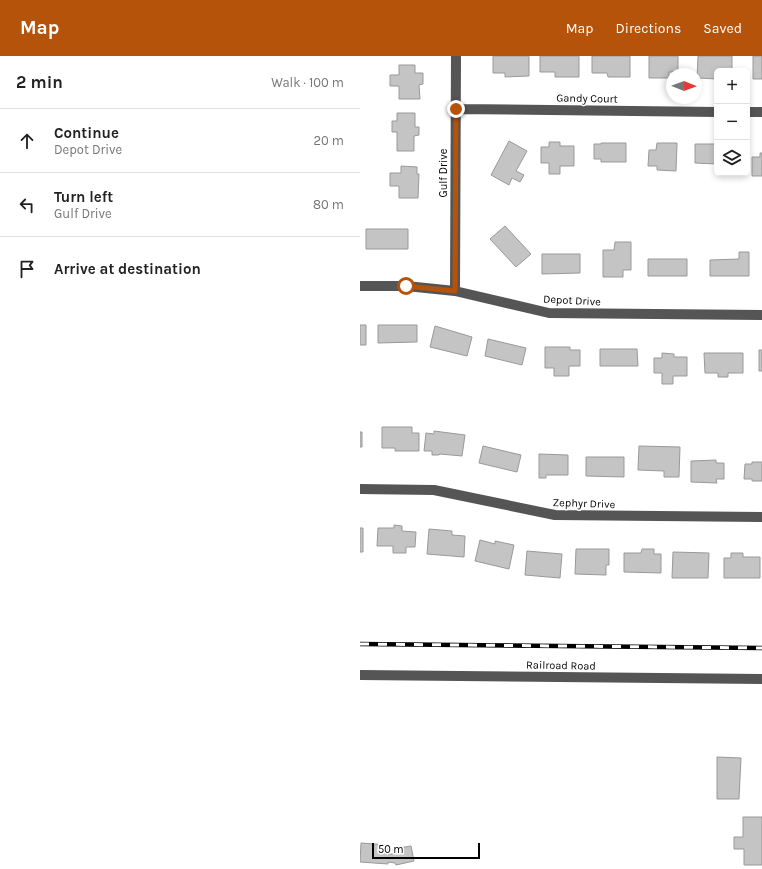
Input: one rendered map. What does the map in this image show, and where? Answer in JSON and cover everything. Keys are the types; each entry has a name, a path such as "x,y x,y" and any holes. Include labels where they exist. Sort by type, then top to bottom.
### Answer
{"street":[{"name":"Gulf Drive","path":"455,291 456,56"},
{"name":"Gandy Court","path":"456,109 714,112"},
{"path":"750,112 762,112"},
{"name":"Depot Drive","path":"360,286 406,286 455,291 549,313 762,315"},
{"name":"Zephyr Drive","path":"360,489 434,490 555,515 762,517"},
{"name":"Railroad Road","path":"360,675 762,679"}],"building":[{"path":"493,56 529,56 529,76 505,77 505,73 493,73"},
{"path":"540,56 579,56 579,77 555,77 555,72 540,72"},
{"path":"592,56 630,56 630,77 608,77 607,73 592,73"},
{"path":"649,56 678,56 678,68 666,68 666,78 649,78"},
{"path":"698,56 732,56 732,68 714,68 714,79 702,78 702,68 697,68"},
{"path":"753,56 762,56 762,79 753,79"},
{"path":"399,65 415,65 415,73 423,73 423,84 419,85 420,99 399,99 399,86 390,86 390,75 399,75"},
{"path":"397,113 415,113 415,127 419,127 419,135 414,136 414,151 397,151 397,132 392,132 392,121 397,121"},
{"path":"509,141 527,151 516,171 524,175 520,182 512,178 509,185 491,175"},
{"path":"549,142 560,142 560,146 574,146 574,166 560,166 560,174 549,174 549,163 541,163 541,147 549,147"},
{"path":"626,143 626,162 601,162 601,159 594,159 594,144"},
{"path":"657,143 677,143 676,171 657,170 657,166 648,166 649,150 656,150"},
{"path":"695,144 714,144 714,164 695,163"},
{"path":"760,153 762,153 762,176 752,176 752,157 760,157"},
{"path":"401,166 417,167 417,174 419,174 418,198 399,198 399,186 390,186 390,173 401,173"},
{"path":"505,226 531,254 516,267 490,239"},
{"path":"366,229 408,229 408,249 366,249"},
{"path":"615,242 631,242 631,270 623,270 623,277 603,277 603,250 614,250"},
{"path":"739,252 749,252 749,276 710,276 710,260 739,259"},
{"path":"542,254 580,254 580,273 542,274"},
{"path":"648,259 687,259 687,276 648,276"},
{"path":"360,325 366,325 366,345 360,345"},
{"path":"378,325 417,325 417,342 378,343"},
{"path":"435,326 472,337 467,356 430,347"},
{"path":"488,339 526,348 522,365 485,356"},
{"path":"545,347 570,347 570,350 580,350 580,366 569,366 569,376 554,376 554,368 545,368"},
{"path":"600,349 637,349 638,366 600,366"},
{"path":"759,350 762,350 762,371 759,371"},
{"path":"662,353 674,354 674,357 687,357 687,376 673,376 673,384 662,384 662,373 654,373 654,358 662,358"},
{"path":"704,353 743,353 743,373 728,373 728,377 718,377 718,373 705,373"},
{"path":"382,427 412,427 412,433 419,433 419,451 395,451 395,448 382,448"},
{"path":"434,431 465,435 462,456 440,454 432,455 432,451 424,451 426,433 434,434"},
{"path":"360,432 362,432 362,447 360,447"},
{"path":"483,446 521,455 517,472 479,463"},
{"path":"639,446 680,447 679,477 664,477 664,471 638,470"},
{"path":"539,454 568,455 568,475 546,475 546,478 539,478"},
{"path":"586,457 624,457 624,477 586,476"},
{"path":"716,460 716,463 724,463 724,479 716,479 717,483 691,482 691,461"},
{"path":"752,462 762,462 762,481 744,479 745,464 752,464"},
{"path":"394,525 402,526 402,531 416,532 415,547 406,547 406,553 393,553 393,546 377,546 378,528 394,528"},
{"path":"360,528 363,528 363,552 360,552"},
{"path":"429,529 452,531 452,535 465,536 464,557 427,554"},
{"path":"480,540 495,544 495,541 514,545 509,569 475,561"},
{"path":"576,549 609,549 609,565 606,565 606,575 575,574"},
{"path":"642,549 654,549 654,554 661,554 661,573 624,572 624,553 641,553"},
{"path":"527,551 562,554 560,578 525,575"},
{"path":"673,552 709,553 708,578 672,578"},
{"path":"731,553 743,553 743,557 760,557 760,578 724,578 724,558 731,558"},
{"path":"717,757 741,758 739,799 717,799"},
{"path":"743,817 762,817 762,865 744,865 744,849 734,849 734,837 743,837"},
{"path":"361,843 389,845 388,854 394,854 393,849 411,846 414,861 396,865 395,863 388,862 388,864 360,862"}],"railway":[{"path":"360,644 762,648"}],"route":[{"path":"406,286 455,291 456,109"}]}
